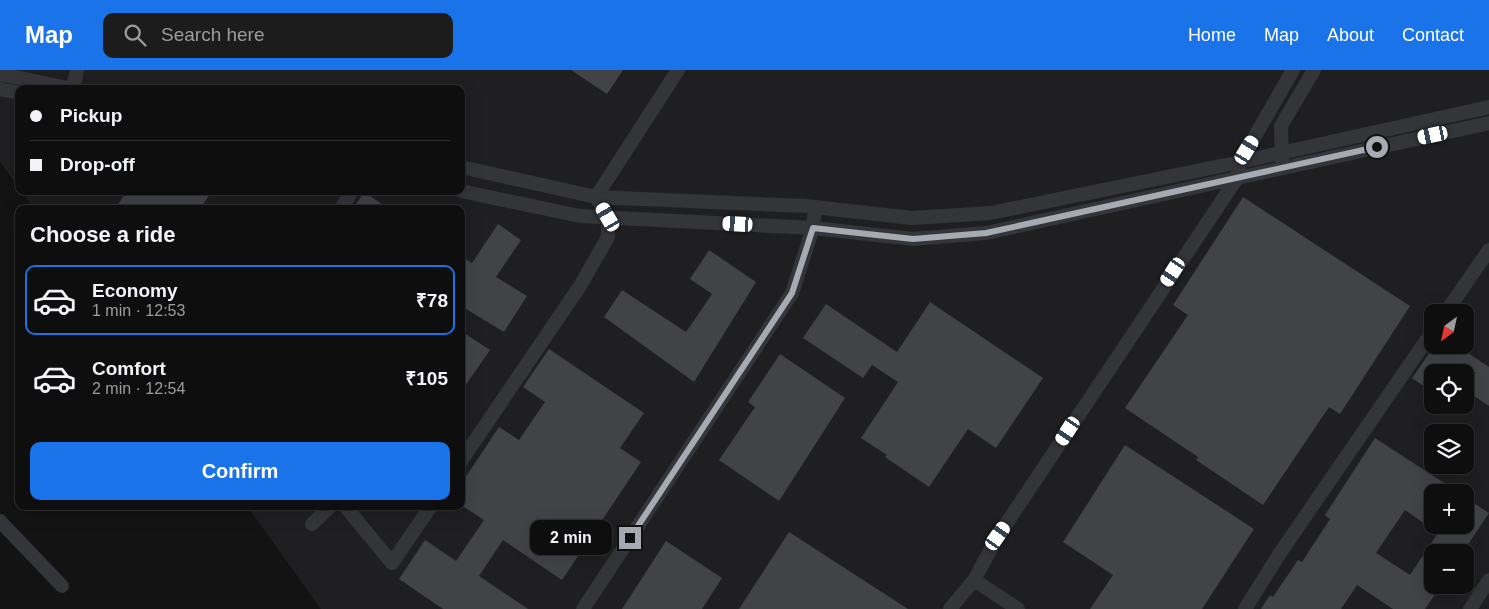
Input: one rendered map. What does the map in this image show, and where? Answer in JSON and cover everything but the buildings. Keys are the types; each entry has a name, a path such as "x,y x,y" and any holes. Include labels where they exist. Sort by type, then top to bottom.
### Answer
{"street":[{"path":"74,85 77,70"},
{"path":"596,197 678,70"},
{"path":"950,609 974,580 998,536 1237,178 1240,162 1293,70"},
{"path":"1283,168 1280,152 1281,126 1314,70"},
{"path":"0,74 54,85"},
{"path":"0,89 15,93"},
{"path":"465,168 596,197 815,207 912,218 991,213 1240,162 1489,107"},
{"path":"465,192 580,216 813,228 913,239 986,233 1489,123"},
{"path":"465,456 580,286 608,237 608,217 596,197"},
{"path":"583,609 792,293 813,228 815,207"},
{"path":"1452,304 1489,250"},
{"path":"1245,609 1280,553 1424,344"},
{"path":"312,524 327,510"},
{"path":"348,510 392,563 428,510"},
{"path":"0,521 62,586"},
{"path":"974,580 1018,609"},
{"path":"1470,609 1489,580"}],"shaded area":[{"path":"0,70 1489,70 1489,609 321,609 250,510 465,510 465,205 31,205 24,195 465,195 465,85 15,85 15,183 0,162"}],"route":[{"path":"630,538 792,293 813,228 913,239 986,233 1377,147"}]}
